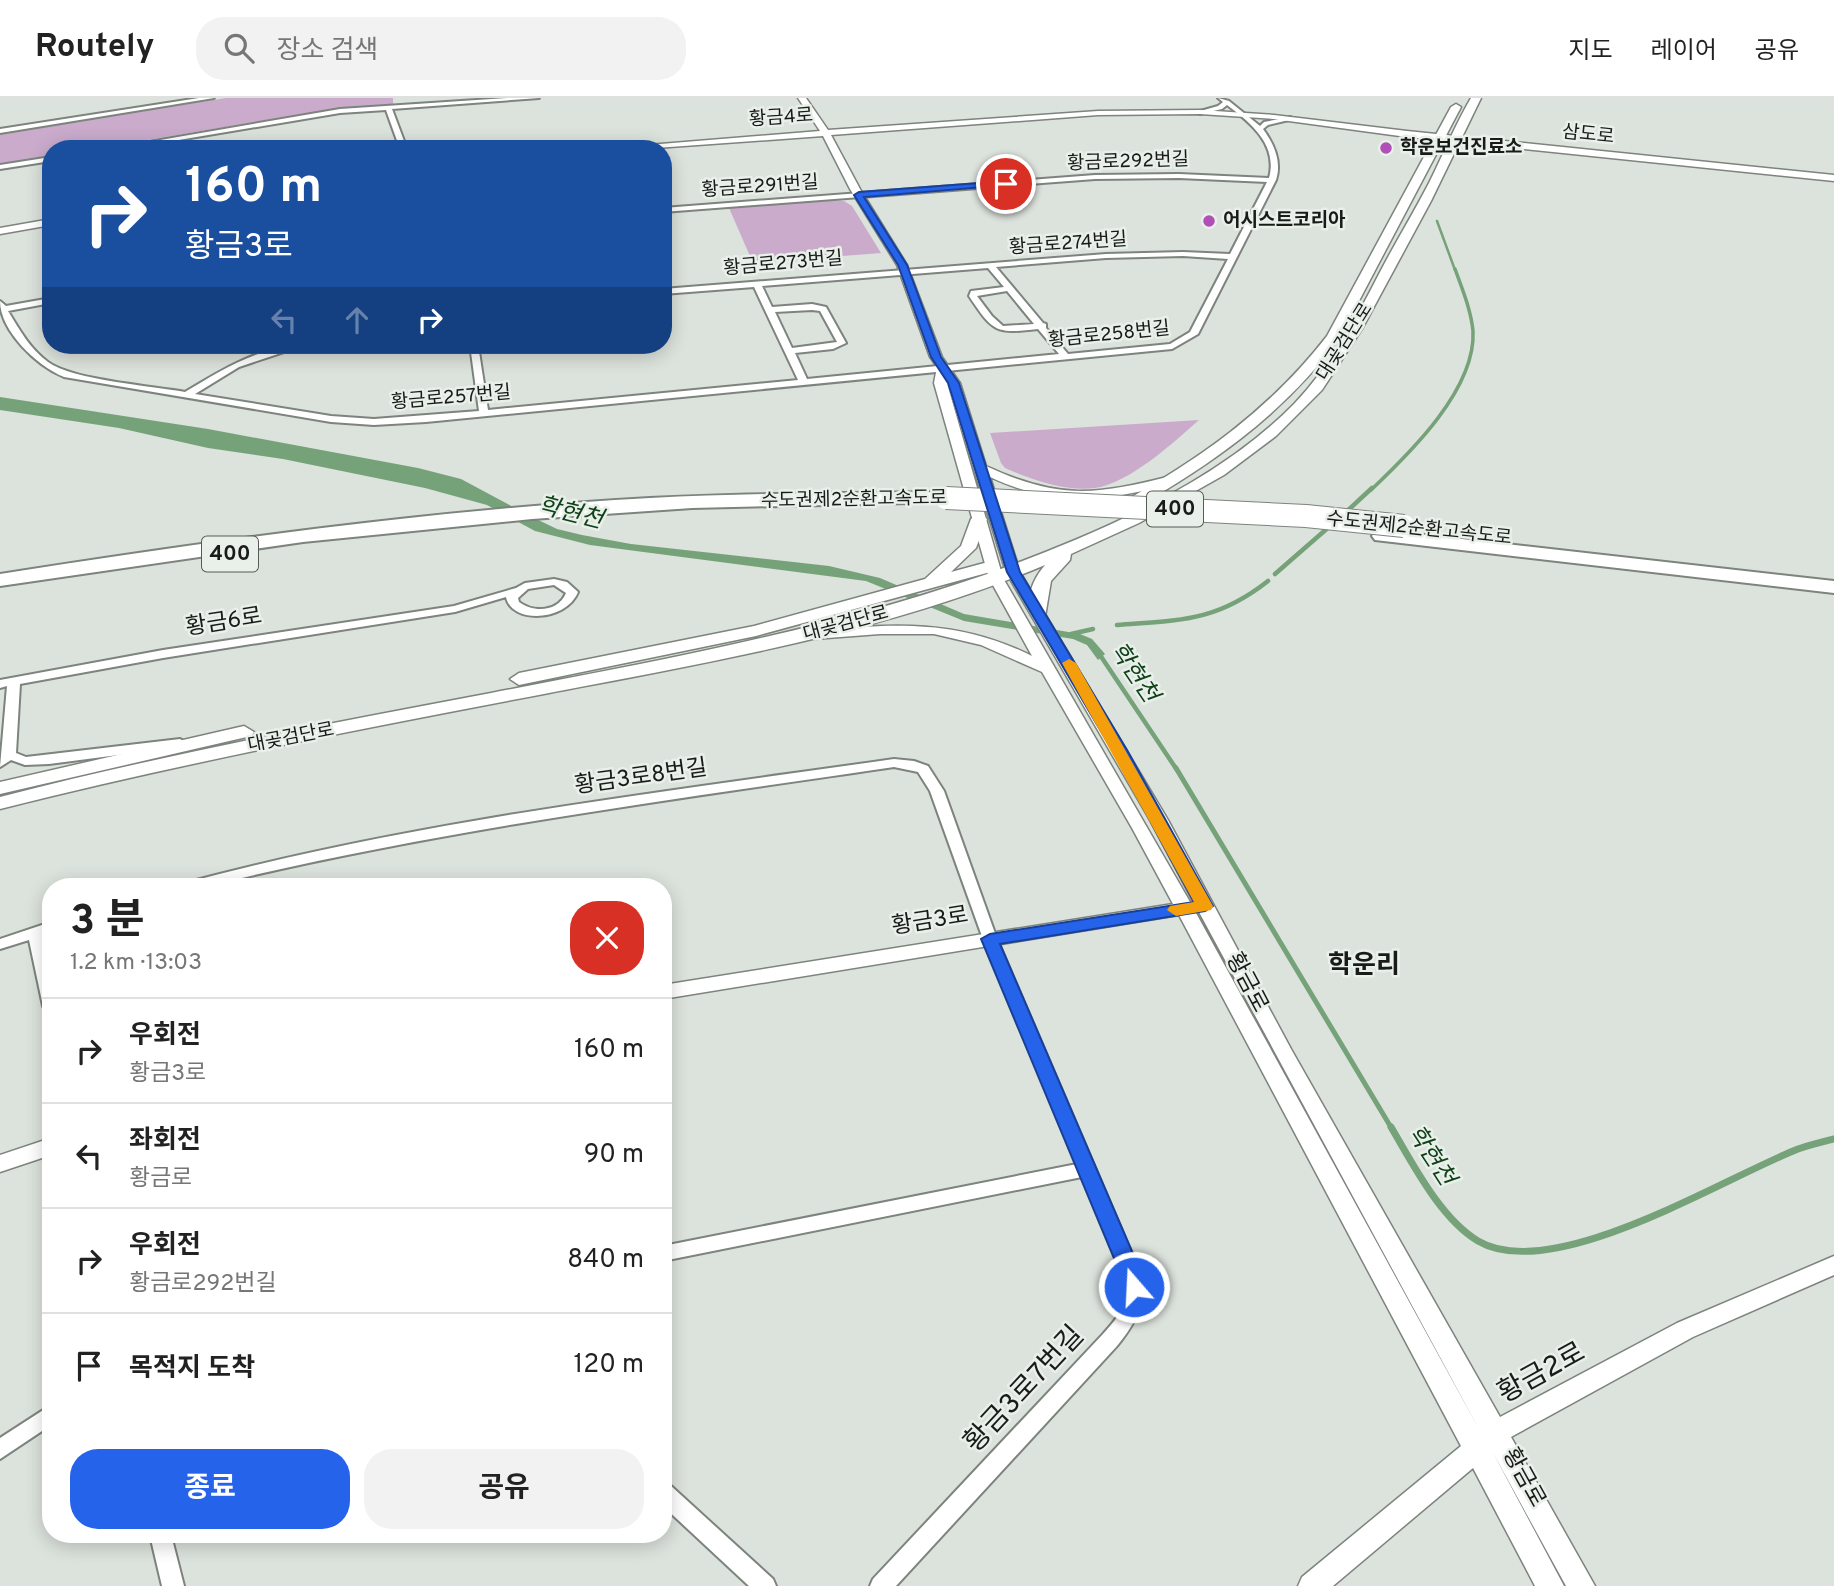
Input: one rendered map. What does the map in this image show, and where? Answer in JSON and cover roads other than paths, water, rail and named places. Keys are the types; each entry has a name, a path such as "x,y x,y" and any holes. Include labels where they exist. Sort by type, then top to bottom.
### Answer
{"highway":[{"name":"수도권제2순환고속도로","path":"0,590 232,554 610,507 804,499 1306,516 1834,576"},
{"name":"수도권제2순환고속도로","path":"0,580 173,553 458,525 945,504 1273,525 1834,587"}],"main road":[{"name":"대곶검단로","path":"1011,566 1178,478 1226,446 1268,411 1312,368 1333,337 1461,98"},
{"name":"대곶검단로","path":"0,803 276,740 647,670 807,636 960,591 994,572 1077,546 1170,502 1209,479 1272,430 1316,389 1357,327 1476,98"},
{"path":"931,582 968,548 979,519"},
{"path":"1036,604 1039,587 1046,573 1077,546"},
{"name":"대곶검단로","path":"0,788 201,741 685,646 881,598 931,582 994,572"}],"street":[{"path":"0,131 211,98"},
{"path":"164,140 325,113 536,98"},
{"name":"황금로","path":"802,98 905,272 920,318 942,369 954,383 1011,566 1036,604 1058,665 1101,757 1550,1586"},
{"path":"1200,112 1220,108 1224,100"},
{"name":"황금로258번길","path":"942,369 1161,348 1188,340 1194,334 1234,257 1275,171 1271,148 1261,128 1224,100"},
{"path":"388,108 400,140"},
{"name":"황금4로","path":"672,144 1107,112 1244,114 1339,125"},
{"path":"1261,128 1266,123 1290,119"},
{"name":"삼도로","path":"1339,125 1834,178"},
{"path":"0,167 42,160"},
{"name":"황금로292번길","path":"859,195 1118,176 1272,180"},
{"name":"황금로291번길","path":"672,209 859,195"},
{"path":"0,231 42,224"},
{"name":"황금로274번길","path":"905,272 1133,255 1198,254 1234,257"},
{"path":"990,265 1007,289 1043,326 1065,356"},
{"name":"황금로273번길","path":"672,291 905,272"},
{"path":"757,284 804,382"},
{"path":"1007,289 974,293 973,296 992,325 1005,330 1043,326"},
{"path":"1,308 42,301"},
{"path":"770,310 812,307 824,309 842,343 789,351"},
{"name":"황금로257번길","path":"1,308 27,348 49,368 81,379 361,422 402,421 942,369"},
{"path":"186,395 236,365 272,354"},
{"path":"475,354 484,413"},
{"name":"황금로","path":"942,369 940,383 994,572 1006,598 1036,649 1058,665 1205,906 1281,1049 1581,1586"},
{"path":"980,468 1020,487 1047,494 1077,497 1128,492 1178,478"},
{"path":"544,582 563,584 572,593 568,603 551,611 455,609 544,582"},
{"path":"516,591 512,597 513,603 522,610"},
{"name":"황금6로","path":"0,684 150,656 455,609"},
{"path":"807,636 912,627 953,631 1058,665"},
{"path":"14,681 4,759 49,760 201,741"},
{"name":"황금3로8번길","path":"223,878 424,833 903,763 923,769 934,783 990,939"},
{"name":"황금3로","path":"672,991 1205,906"},
{"path":"0,944 42,930"},
{"name":"황금3로7번길","path":"881,1586 1126,1320 1134,1304 1134,1287 1127,1263 990,939"},
{"path":"0,1164 42,1149"},
{"path":"672,1252 1086,1169"},
{"name":"황금2로","path":"1312,1586 1497,1432 1685,1329 1834,1265"},
{"path":"0,1450 42,1421"},
{"path":"672,1500 765,1586"},
{"path":"163,1543 173,1586"}],"waterway":[{"path":"1437,221 1455,270"},
{"path":"1371,490 1404,458 1438,418 1464,375 1471,353 1473,331 1455,269"},
{"path":"1345,513 1372,488"},
{"path":"1275,574 1330,526"},
{"path":"1117,625 1179,620 1214,612 1268,581"},
{"path":"1071,634 1093,629"},
{"name":"학현천","path":"1098,652 1177,770"},
{"name":"학현천","path":"1176,768 1392,1129"},
{"name":"학현천","path":"1391,1127 1428,1189 1451,1219 1478,1241 1510,1251 1549,1249 1592,1239 1684,1202 1798,1149 1834,1139"}],"place":[{"name":"학운보건진료소","path":"1386,148"},
{"name":"어시스트코리아","path":"1209,221"}],"district":[{"name":"학운리","path":"1364,966"}]}
